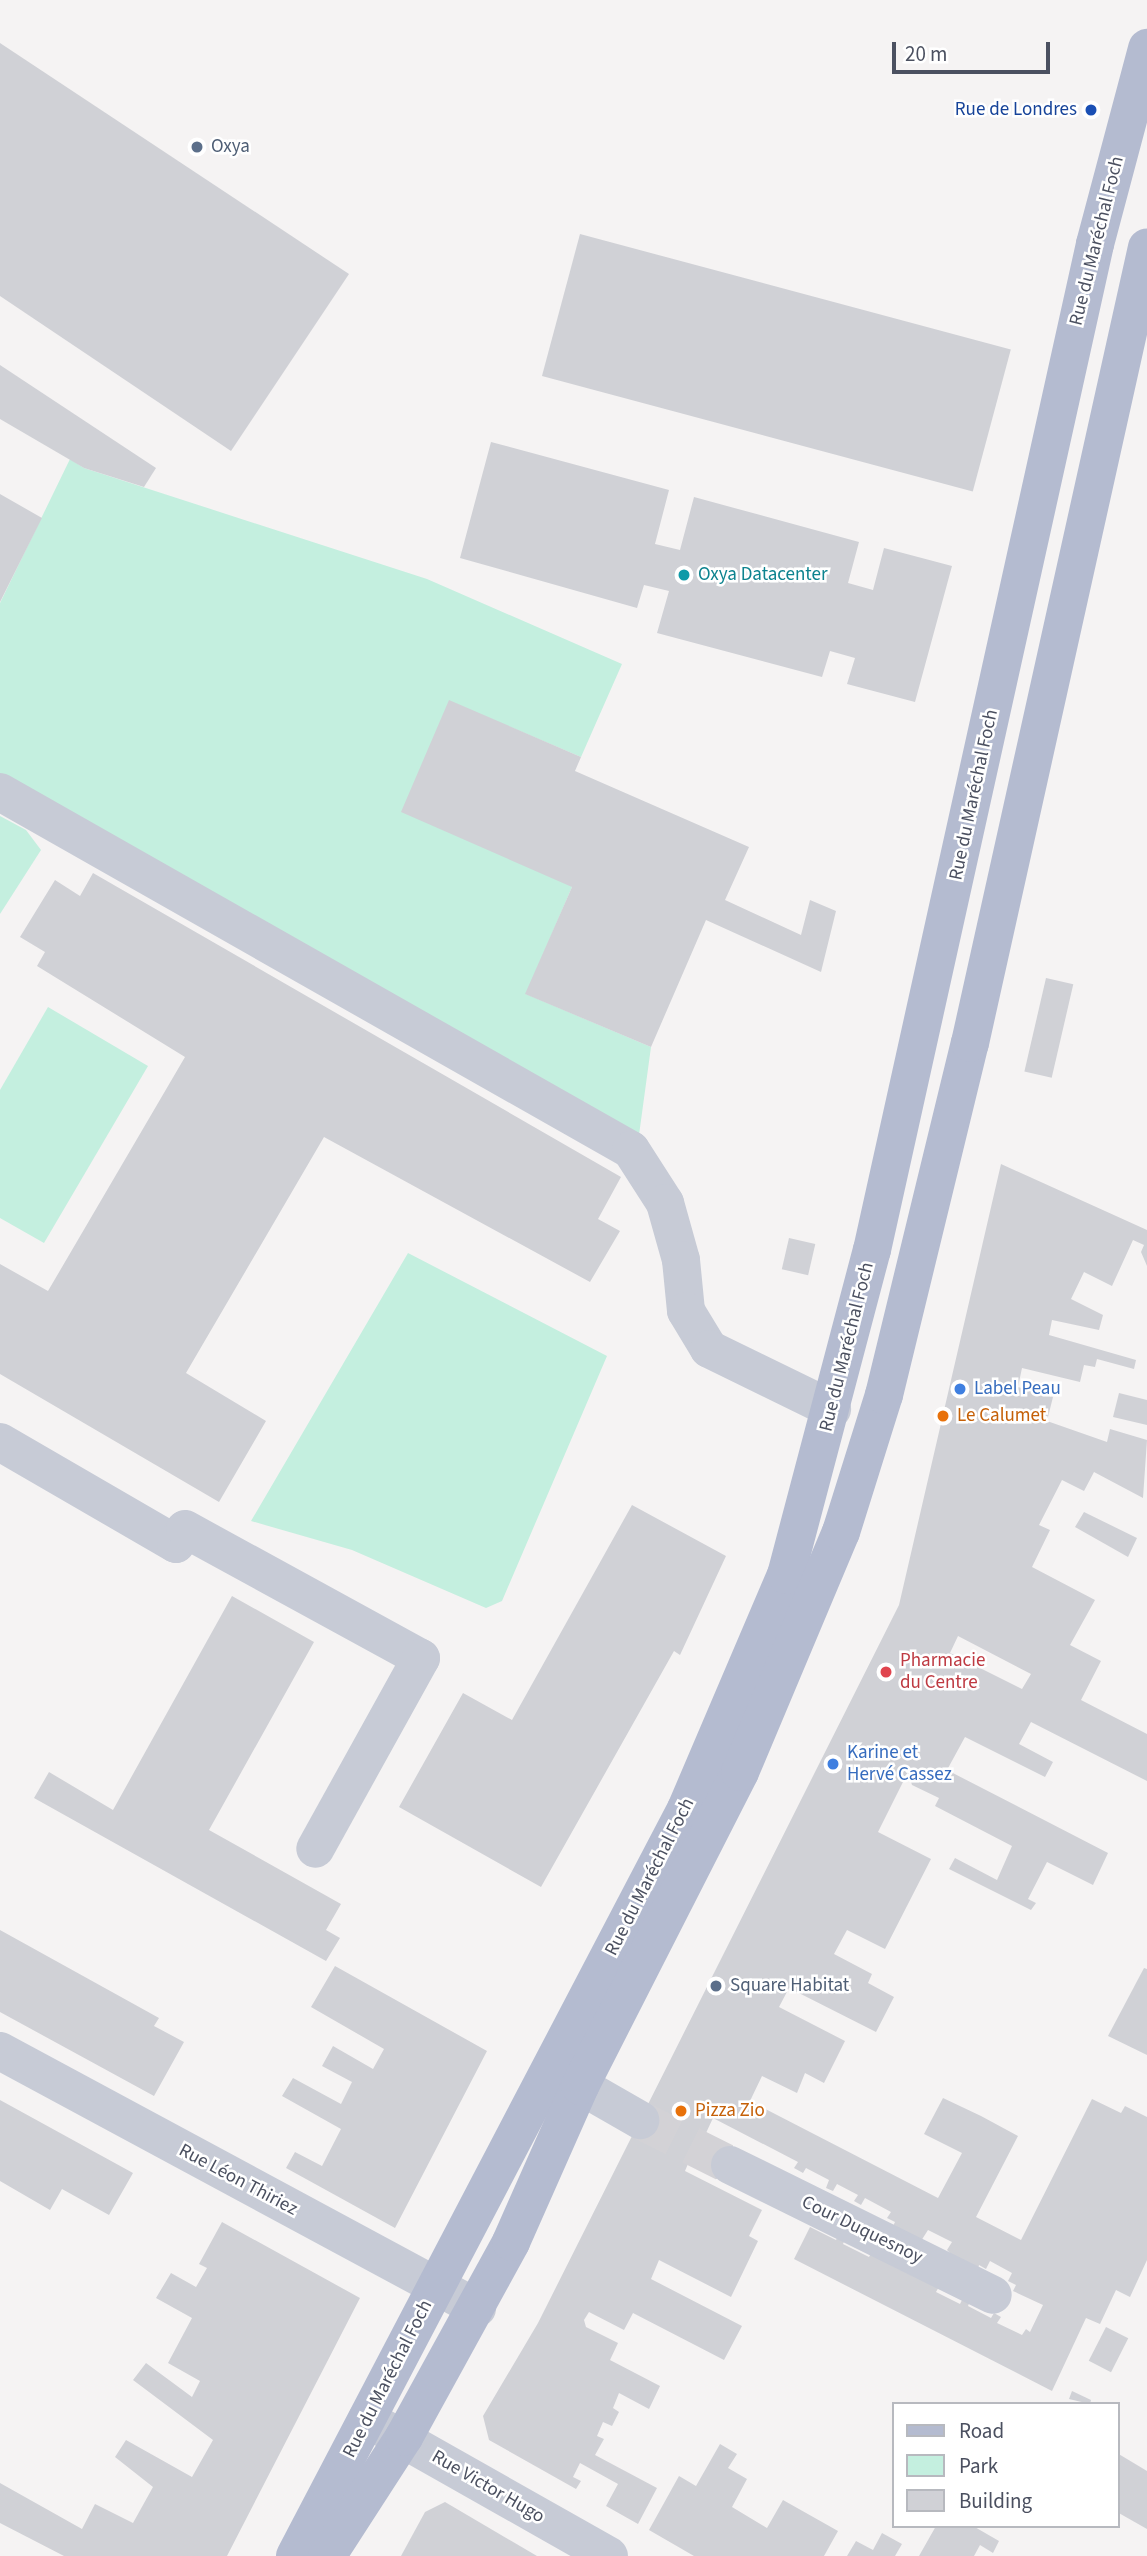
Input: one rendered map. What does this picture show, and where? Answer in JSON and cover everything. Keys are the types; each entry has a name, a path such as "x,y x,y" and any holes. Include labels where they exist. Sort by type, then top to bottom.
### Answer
{"main road":[{"name":"Rue du Maréchal Foch","path":"327,2556 404,2437 477,2308 565,2078 765,1632 799,1534 832,1409 920,1041 1095,244 1147,48"},
{"name":"Rue du Maréchal Foch","path":"295,2556 436,2287 565,2078 740,1772 820,1585 870,1447 970,1044 1147,247"}],"street":[{"path":"0,792 631,1150 665,1203 681,1260 686,1311 709,1349 832,1409"},
{"path":"0,1442 176,1544 185,1529 421,1658 315,1849"},
{"name":"Rue Léon Thiriez","path":"0,2051 477,2308"},
{"path":"565,2078 640,2120"},
{"name":"Cour Duquesnoy","path":"730,2165 993,2295"},
{"name":"Rue Victor Hugo","path":"367,2419 404,2437 610,2556"}],"green space":[{"path":"70,459 84,468 427,579 622,664 581,757 449,701 572,887 526,994 651,1047 639,1135 0,779 0,603"},
{"path":"0,816 26,830 41,850 0,914"},
{"path":"48,1007 148,1066 44,1243 0,1218 0,1090"},
{"path":"408,1253 607,1356 502,1601 486,1608 352,1550 251,1521"}],"building":[{"path":"0,43 349,274 231,451 0,296"},
{"path":"580,234 1011,349 973,491 542,376"},
{"path":"0,365 156,468 144,487 84,468 0,419"},
{"name":"Oxya Datacenter","path":"491,442 669,490 655,544 680,550 694,497 859,542 848,583 873,590 884,548 952,566 915,702 847,684 855,658 830,651 822,677 657,633 669,591 644,585 637,608 460,558"},
{"path":"0,494 42,518 0,602"},
{"path":"449,700 581,757 575,771 749,847 725,900 801,935 810,900 836,911 821,972 706,920 651,1047 525,994 572,887 401,812"},
{"path":"93,873 621,1177 598,1219 620,1231 590,1282 324,1137 186,1373 266,1421 219,1502 0,1374 0,1264 48,1291 185,1057 37,966 45,952 20,937 55,880 80,896"},
{"path":"1046,978 1073,984 1052,1078 1024,1072"},
{"path":"1001,1164 1147,1230 1147,1266 1141,1252 1144,1245 1133,1240 1112,1286 1084,1272 1071,1299 1103,1315 1099,1330 1052,1320 1049,1335 1136,1360 1134,1369 1097,1359 1095,1367 1084,1365 1080,1382 1022,1368 1018,1387 1053,1397 1047,1421 1107,1442 1110,1429 1147,1440 1143,1498 1094,1472 1084,1491 1062,1480 1039,1525 1050,1530 1032,1567 1095,1600 1070,1645 1101,1661 1081,1700 1147,1734 1147,1781 1031,1722 1019,1744 1053,1762 1045,1777 965,1737 947,1770 1108,1853 1093,1885 1047,1862 1028,1899 1036,1903 1031,1910 949,1869 955,1858 997,1880 1012,1846 935,1806 939,1798 912,1785 908,1772 878,1832 931,1859 885,1949 847,1930 834,1954 872,1974 868,1983 894,1997 876,2032 789,1988 779,2007 845,2041 824,2083 805,2073 797,2093 762,2076 750,2101 938,2198 962,2153 924,2134 943,2098 981,2116 1018,2136 976,2217 1021,2240 1092,2099 1121,2113 1125,2106 1147,2117 1147,2260 1130,2297 1116,2290 1100,2324 1086,2318 1052,2391 794,2259 810,2227 836,2240 839,2233 846,2237 843,2244 869,2257 873,2250 940,2285 936,2292 960,2304 963,2298 970,2301 968,2306 991,2318 994,2313 1001,2317 997,2323 1022,2335 1026,2329 1030,2332 1043,2305 1013,2291 1016,2285 1008,2281 1012,2273 990,2261 986,2269 979,2265 978,2269 954,2257 947,2250 952,2242 928,2230 921,2241 893,2226 895,2222 887,2218 891,2212 865,2198 861,2205 854,2201 858,2195 837,2184 833,2191 826,2188 829,2180 806,2168 803,2173 794,2168 798,2162 713,2118 706,2133 715,2138 711,2146 734,2157 725,2176 690,2159 685,2171 762,2210 749,2236 758,2241 731,2297 659,2260 651,2279 742,2326 724,2360 633,2313 624,2330 589,2312 584,2320 586,2327 618,2343 610,2360 660,2386 649,2409 619,2393 613,2408 619,2412 612,2426 603,2422 597,2436 604,2439 595,2455 657,2488 638,2524 606,2506 618,2484 580,2463 573,2477 581,2481 576,2489 489,2440 483,2416 538,2323 899,1605","holes":["958,1636 1031,1674 1022,1689 950,1653"]},
{"path":"789,1238 815,1244 808,1275 782,1269"},
{"path":"1119,1393 1147,1400 1147,1425 1113,1417"},
{"path":"632,1505 726,1556 680,1655 674,1651 541,1887 399,1807 463,1693 512,1720"},
{"path":"1084,1512 1137,1538 1128,1557 1075,1527"},
{"path":"232,1596 314,1642 209,1830 341,1904 326,1930 340,1938 326,1961 34,1798 49,1772 113,1810"},
{"path":"0,1930 159,2018 154,2026 184,2042 154,2096 0,2012"},
{"path":"335,1966 487,2051 395,2228 286,2168 295,2152 322,2166 341,2129 282,2096 293,2078 341,2104 352,2082 322,2066 333,2046 373,2069 384,2049 311,2007"},
{"path":"1144,1968 1147,1969 1147,2055 1108,2036"},
{"path":"0,2100 133,2173 109,2215 62,2189 50,2210 0,2181"},
{"path":"222,2222 360,2298 227,2556 64,2556 0,2523 0,2483 82,2529 95,2504 133,2523 153,2487 115,2457 126,2440 192,2477 213,2440 133,2380 146,2363 192,2397 200,2381 168,2363 192,2318 156,2298 171,2273 196,2287 207,2268 199,2264"},
{"path":"1106,2327 1128,2338 1111,2372 1089,2361"},
{"path":"1072,2391 1091,2400 1082,2402 1069,2399"},
{"path":"720,2444 737,2454 728,2468 747,2479 732,2507 767,2528 783,2500 838,2531 824,2556 694,2556 649,2530 679,2476 696,2486"},
{"path":"1119,2454 1147,2471 1147,2529 1119,2513"},
{"path":"445,2502 537,2556 401,2556 425,2512"},
{"path":"935,2528 976,2528 999,2541 993,2553 980,2545 974,2556 919,2556"},
{"path":"882,2533 902,2544 895,2556 847,2556 856,2541 873,2550"}],"tunnel":[{"path":"640,2120 730,2165"}],"place":[{"name":"Rue de Londres","path":"1091,110"},
{"name":"Oxya","path":"197,147"},
{"name":"Oxya Datacenter","path":"684,575"},
{"name":"Label Peau","path":"960,1389"},
{"name":"Le Calumet","path":"943,1416"},
{"name":"Pharmacie du Centre","path":"886,1672"},
{"name":"Karine et Hervé Cassez","path":"833,1764"},
{"name":"Square Habitat","path":"716,1986"},
{"name":"Pizza Zio","path":"681,2111"}]}
